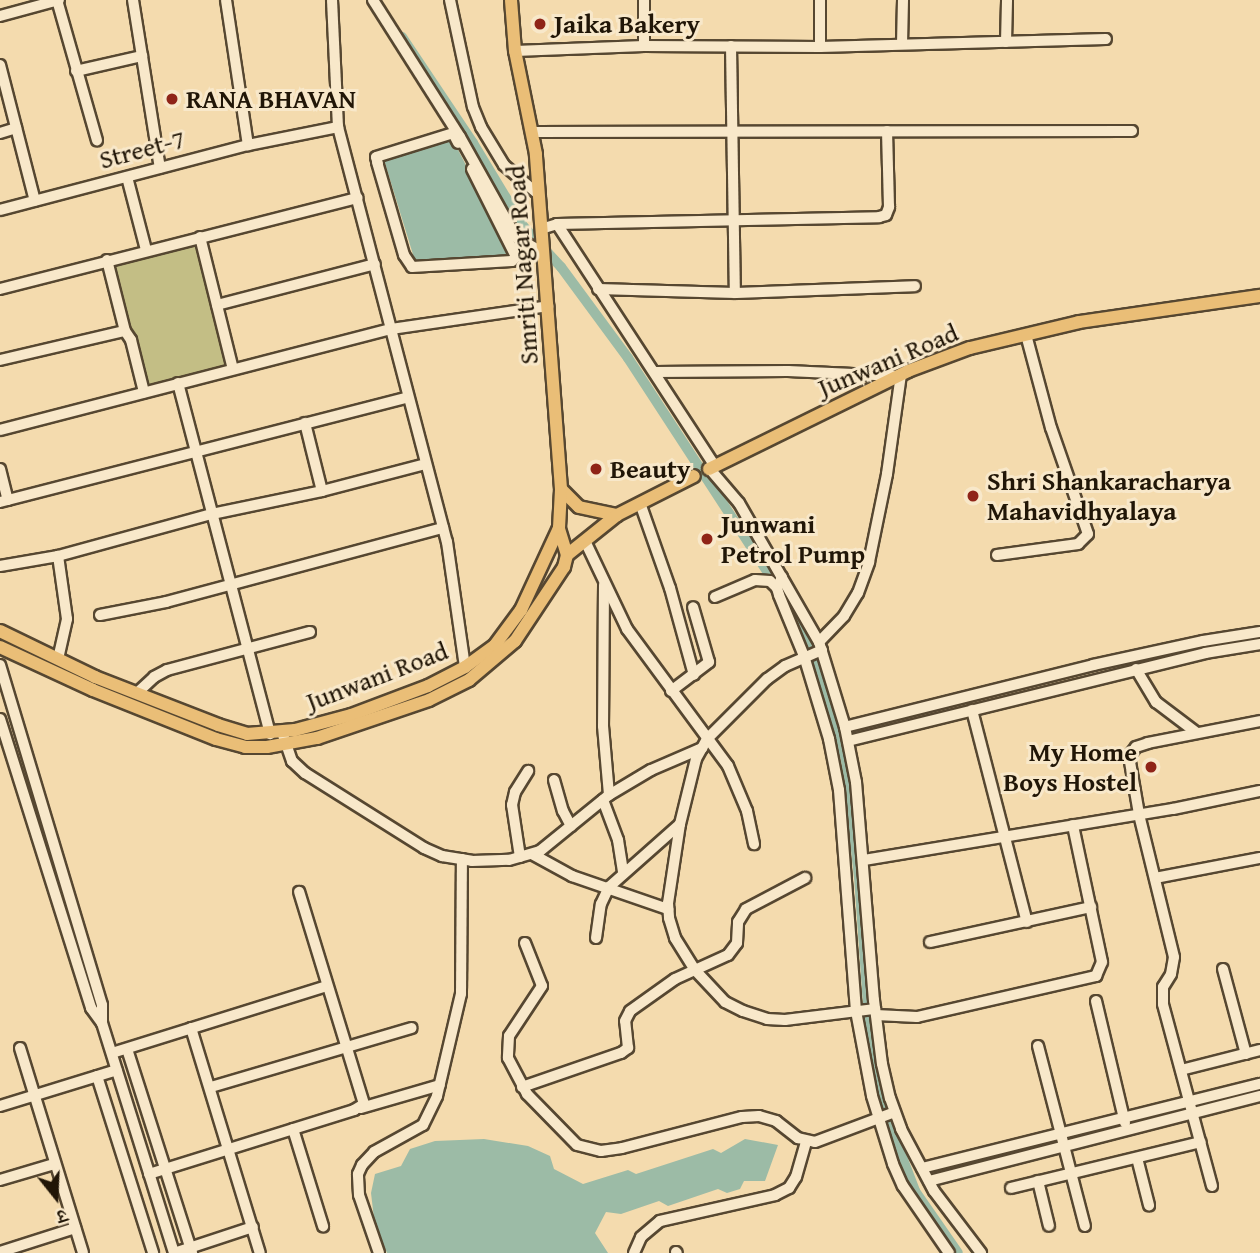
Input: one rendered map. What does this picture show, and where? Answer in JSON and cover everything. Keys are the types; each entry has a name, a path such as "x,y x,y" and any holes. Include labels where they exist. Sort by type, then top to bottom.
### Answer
{"main road":[{"name":"Smriti Nagar Road","path":"511,0 515,51 533,132 561,489 559,528"},
{"name":"Junwani Road","path":"711,467 899,375 970,348 1079,322 1260,296"},
{"name":"Junwani Road","path":"370,714 429,700 469,680 515,641 564,567 567,555 617,514 694,476"},
{"path":"561,489 579,507 617,514"},
{"name":"Junwani Road","path":"0,631 58,659 218,726 247,734 317,738 466,667 495,645 521,610 559,528"},
{"path":"559,528 567,555"},
{"name":"Junwani Road","path":"0,647 93,690 216,738 245,747 279,737"}],"street":[{"path":"0,16 58,0 97,140"},
{"path":"133,0 160,168"},
{"path":"226,0 248,145"},
{"path":"332,0 338,127 443,528 466,667"},
{"path":"373,0 460,137 520,242 542,252"},
{"path":"450,0 473,107 481,127 504,165 538,194"},
{"path":"644,0 644,46"},
{"path":"820,0 820,47"},
{"path":"902,44 903,0"},
{"path":"1006,42 1007,0"},
{"path":"515,51 644,46 820,47 1107,39"},
{"path":"731,46 735,293"},
{"path":"76,71 142,56"},
{"path":"0,65 35,201"},
{"name":"Street-7","path":"0,210 248,145 338,127"},
{"path":"0,133 16,128"},
{"path":"541,229 557,224 870,220 886,215 889,207 887,131"},
{"path":"533,132 1132,131"},
{"path":"453,133 516,257 505,262 412,267 404,255 376,157 453,133"},
{"path":"127,177 146,250"},
{"path":"0,289 358,198"},
{"path":"557,224 655,372 711,467 739,503 814,651 845,727 856,782 864,860 868,1011 882,1064 887,1115 929,1181 981,1253"},
{"path":"200,237 233,369"},
{"path":"516,257 520,242"},
{"path":"107,260 144,392"},
{"path":"217,305 375,264"},
{"path":"598,289 735,293 915,286"},
{"path":"0,430 391,329 548,306"},
{"path":"0,360 125,331"},
{"path":"997,555 1078,544 1088,534 1051,428 1026,335"},
{"path":"178,383 250,649 279,737 292,761 305,773 424,848 462,859 520,857 532,854 606,798 651,769 705,743 767,679 814,651 844,616 858,593 869,562 899,375 655,372"},
{"path":"0,469 4,501 408,397"},
{"path":"306,423 322,491"},
{"path":"0,566 58,556 212,514 322,491 426,464"},
{"name":"Junwani Road","path":"694,476 711,467"},
{"path":"640,503 670,588 694,675"},
{"path":"100,615 232,584 443,528"},
{"path":"585,541 627,629 705,743 728,766 747,811 754,844"},
{"path":"58,556 67,620 58,659"},
{"path":"715,597 755,580 779,582"},
{"path":"604,582 603,726 606,798 618,840 623,873"},
{"path":"779,582 814,651 839,790 868,1011 887,1115 904,1186 949,1253"},
{"path":"671,691 709,662 693,607"},
{"path":"137,693 154,677 167,670 310,632"},
{"path":"845,727 1093,665 1203,641 1260,632"},
{"path":"848,741 1136,669 1260,644"},
{"path":"0,666 102,1005 103,1023 174,1253 191,1250 253,1227"},
{"path":"1136,669 1156,702 1197,733"},
{"path":"972,710 1027,922"},
{"path":"1212,1186 1163,1004 1163,986 1171,974 1174,957 1139,814 1129,756 1136,747 1148,743 1260,721"},
{"path":"16,723 1,723 91,1008 103,1023"},
{"path":"705,743 687,790 668,909 676,938 695,970 725,1002 767,1019 785,1020 868,1011 917,1017 1096,976 1102,962 1073,825"},
{"path":"520,857 512,806 515,792 528,771"},
{"path":"554,780 563,811 572,826"},
{"path":"864,860 1004,838 1260,791"},
{"path":"596,938 601,904 609,887 680,824"},
{"path":"532,854 572,876 668,909"},
{"path":"1155,878 1260,858"},
{"path":"379,1253 359,1195 358,1174 374,1152 422,1125 440,1085 461,994 462,859"},
{"path":"522,1087 621,1053 628,1048 625,1021 630,1011 675,979 728,955 737,943 737,922 746,909 805,878"},
{"path":"299,892 364,1099 362,1108"},
{"path":"930,942 1091,907"},
{"path":"524,943 542,986 541,992 513,1029 507,1045 508,1058 522,1087 578,1145 591,1150 622,1148 742,1117 759,1116 776,1121 806,1141 815,1142 887,1115"},
{"path":"1223,969 1246,1054"},
{"path":"112,1053 327,986"},
{"path":"1096,1002 1125,1124"},
{"path":"191,1028 230,1148 260,1253"},
{"path":"211,1087 411,1028"},
{"path":"1038,1046 1084,1226"},
{"path":"20,1048 83,1253"},
{"path":"127,1049 191,1250"},
{"path":"1181,1070 1260,1050"},
{"path":"0,1106 117,1070"},
{"path":"97,1076 153,1253"},
{"path":"149,1174 440,1085"},
{"path":"1125,1124 1193,1113 1258,1093"},
{"path":"922,1168 1061,1140 1125,1124 1190,1102 1258,1093"},
{"path":"293,1129 323,1226"},
{"path":"929,1181 1061,1140"},
{"path":"634,1253 641,1237 660,1221 775,1195 789,1188 796,1177 806,1141"},
{"path":"1011,1188 1201,1142"},
{"path":"1137,1158 1149,1205"},
{"path":"0,1180 54,1164"},
{"path":"1038,1181 1049,1226"},
{"path":"0,1252 75,1228"}],"shaded area":[{"path":"452,138 509,249 508,255 415,261 384,160"},
{"path":"200,237 233,369 140,392 107,260"},
{"path":"484,1139 528,1146 550,1156 554,1169 583,1184 628,1170 636,1174 713,1149 721,1153 745,1139 778,1145 765,1181 744,1181 740,1189 727,1193 718,1189 668,1206 659,1201 621,1214 606,1212 595,1233 608,1253 387,1253 375,1227 371,1193 375,1174 401,1166 410,1149 435,1141"}],"waterway":[{"path":"402,37 473,143 523,226 561,267 628,358 795,614 810,647 846,760 859,877 871,1049 883,1107 915,1191 958,1253"}],"place":[{"name":"Jaika Bakery","path":"540,24"},
{"name":"RANA BHAVAN","path":"172,99"},
{"name":"Beauty","path":"596,469"},
{"name":"Shri Shankaracharya Mahavidhyalaya","path":"973,496"},
{"name":"Junwani Petrol Pump","path":"707,539"},
{"name":"My Home Boys Hostel","path":"1151,767"}]}
